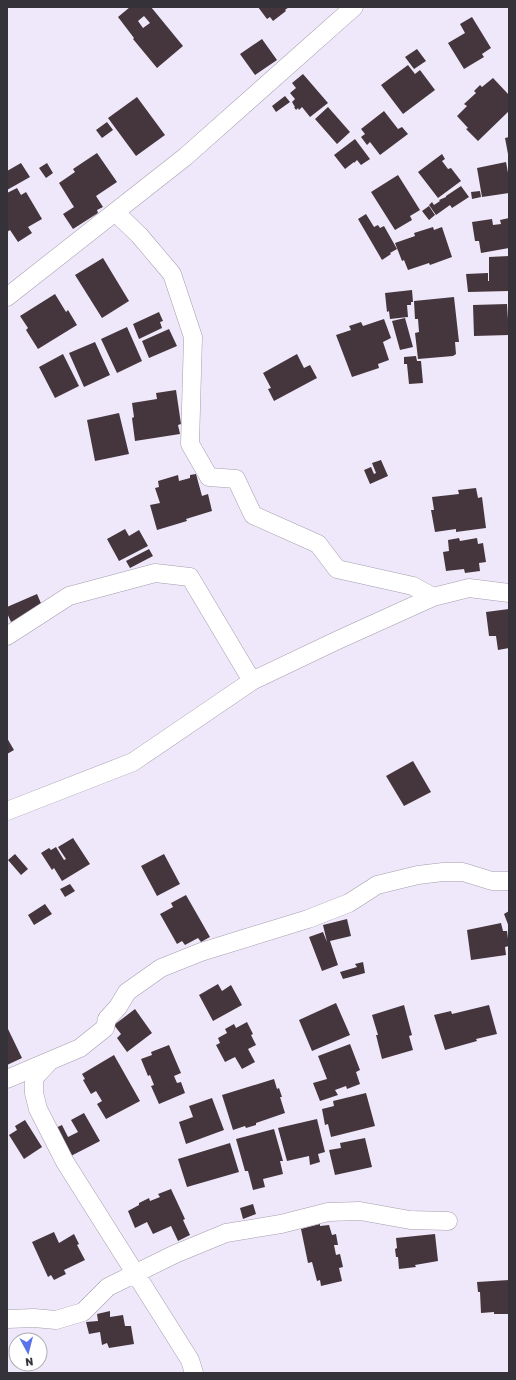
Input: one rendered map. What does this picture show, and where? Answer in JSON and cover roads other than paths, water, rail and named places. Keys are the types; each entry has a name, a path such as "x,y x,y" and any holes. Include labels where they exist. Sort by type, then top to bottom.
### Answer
{"street":[{"path":"7,297 185,157 354,7"},
{"path":"115,212 139,235 172,274 193,337 190,444 209,477 236,479 253,515 318,544 337,569 413,586 433,597"},
{"path":"7,636 69,596 155,573 190,577 252,681"},
{"path":"7,810 133,762 252,681 433,597 469,588 509,593"},
{"path":"7,1079 80,1048 104,1028 107,1019 127,992 161,968 201,952 308,919 349,903 377,885 418,875 443,872 463,872 492,881 509,881"},
{"path":"50,1062 34,1078 34,1094 38,1108 65,1162 134,1274 190,1360 194,1373"},
{"path":"7,1319 34,1318 56,1320 83,1312 108,1287 175,1254 226,1233 281,1224 328,1212 360,1211 410,1220 448,1221"}]}
